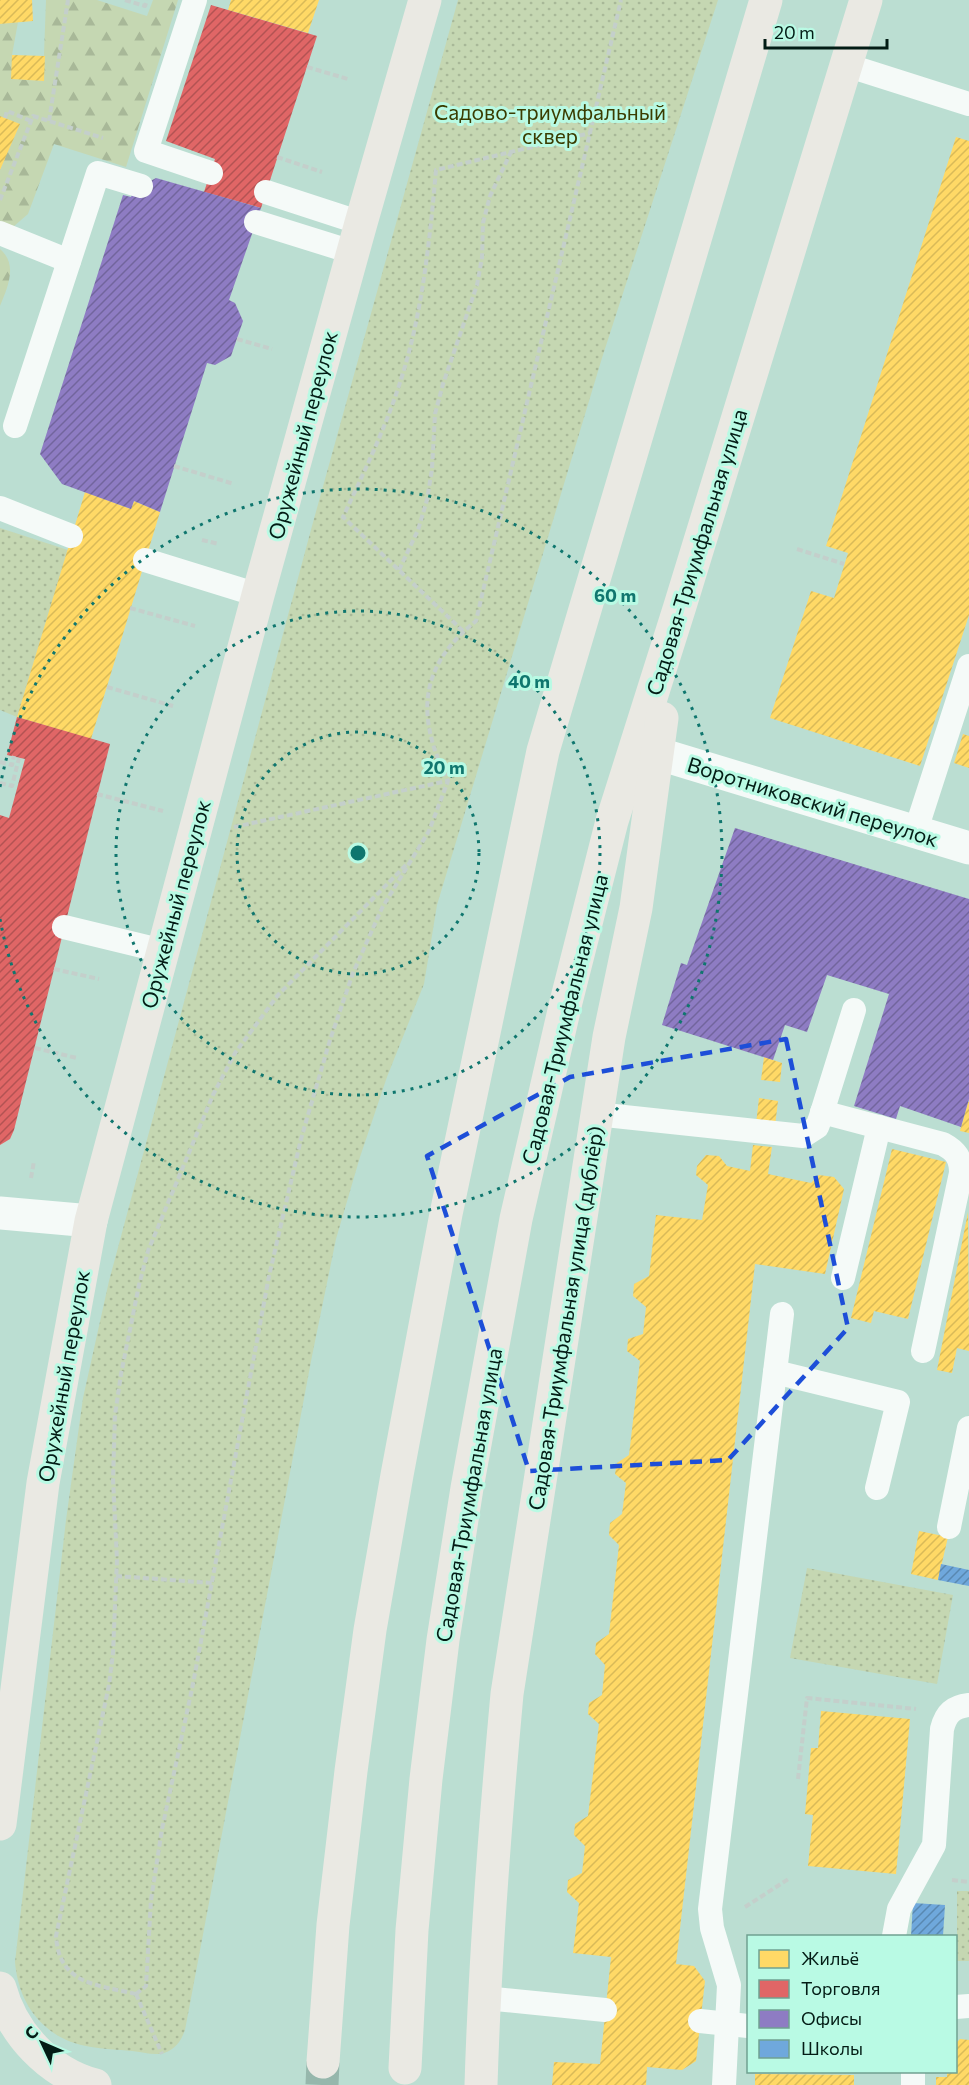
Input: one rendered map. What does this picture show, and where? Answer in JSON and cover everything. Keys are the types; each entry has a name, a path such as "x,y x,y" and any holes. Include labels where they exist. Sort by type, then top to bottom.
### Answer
{"main road":[{"name":"Оружейный переулок","path":"0,1824 5,1747 43,1482 91,1221 258,595 356,237 425,0"},
{"path":"323,2062 333,1925 370,1630 446,1214 543,751 766,0"},
{"name":"Садовая-Триумфальная улица","path":"405,2068 412,1930 426,1779 443,1640 467,1488 516,1219 566,1002 612,821 866,0"},
{"name":"Садовая-Триумфальная улица (дублёр)","path":"482,2035 497,1802 507,1694 596,1114 609,1037 636,908 656,753 680,606"},
{"path":"0,1988 17,2028 38,2052 60,2071 95,2085"},
{"path":"459,2085 468,2073 482,2035"},
{"path":"481,2085 482,2035"}],"street":[{"name":"Воротниковский переулок","path":"656,753 969,848"},
{"path":"0,1213 91,1221"}],"lane":[{"path":"195,0 146,151 211,173"},
{"path":"846,65 969,104"},
{"path":"15,426 98,173 141,186"},
{"path":"266,192 356,237"},
{"path":"256,222 356,237"},
{"path":"0,233 69,261"},
{"path":"0,508 71,536"},
{"path":"145,560 258,595"},
{"path":"915,832 969,666"},
{"path":"64,927 163,951"},
{"path":"596,1114 794,1137 803,1136 816,1127 854,1010"},
{"path":"822,1112 943,1144 958,1155 961,1173 923,1351"},
{"path":"843,1278 879,1127"},
{"path":"724,2085 738,2025 712,1928 710,1902 782,1314"},
{"path":"775,1372 898,1402 877,1488"},
{"path":"949,1527 969,1428"},
{"path":"894,1935 899,1909 934,1845 944,1719 959,1706 969,1705"},
{"path":"485,1998 605,2010"},
{"path":"700,2021 738,2025"}],"path":[{"path":"49,122 68,0"},
{"path":"125,0 145,6 147,0"},
{"path":"136,1994 146,1986 155,1867 212,1583 269,1276 301,1139 353,973 377,919 436,817 447,781 431,744 427,722 430,685 439,662 450,644 476,621 621,0"},
{"path":"307,67 348,79"},
{"path":"5,118 7,111 31,121"},
{"path":"0,200 33,116 146,151"},
{"path":"463,631 343,517 381,435 404,371 424,272 436,170 590,132"},
{"path":"399,570 418,530 427,500 432,469 435,414 477,285 482,258 483,223 490,196 511,152"},
{"path":"277,158 322,172"},
{"path":"237,339 272,349"},
{"path":"174,466 234,484"},
{"path":"797,549 844,564"},
{"path":"130,608 195,626"},
{"path":"107,687 173,706"},
{"path":"0,762 12,765 17,757 12,786 0,783"},
{"path":"231,828 447,781"},
{"path":"97,794 170,813"},
{"path":"136,1994 88,1983 74,1976 60,1958 56,1936 109,1685 113,1653 116,1576 112,1479 115,1415 143,1267 213,1095 235,1053 278,994 411,860"},
{"path":"54,969 99,979"},
{"path":"34,1048 76,1058"},
{"path":"116,1576 212,1583"},
{"path":"798,1779 807,1698 928,1710 944,1719"},
{"path":"712,1928 789,1878"},
{"path":"136,1994 162,2054"}],"highlighted area":[{"path":"786,1039 848,1328 728,1460 529,1471 427,1156 570,1077"}],"green space":[{"path":"46,0 97,0 147,16 153,0 178,0 126,167 54,144 28,214 13,227 0,222 0,170 19,124 0,116 0,24 18,22 12,55 12,79 43,81"},
{"name":"Садово-триумфальный сквер","path":"458,0 718,0 602,358 437,905 424,984 387,1077 336,1239 185,2030 175,2047 160,2054 97,2048 65,2040 39,2020 24,1997 15,1962 66,1520 83,1398 109,1281 312,526"},
{"path":"0,249 9,262 10,276 0,306"},
{"path":"0,528 68,550 17,717 0,710"},
{"path":"807,1568 953,1595 937,1684 790,1658"},
{"path":"957,1891 969,1891 969,1961 957,1961"}],"building: Жильё":[{"path":"0,0 32,0 33,21 0,24"},
{"path":"231,0 319,0 308,33 228,10"},
{"path":"12,55 45,56 44,81 11,79"},
{"path":"0,116 20,124 0,170"},
{"path":"956,137 969,141 969,615 920,766 770,718 811,591 834,598 848,553 826,546"},
{"path":"85,492 131,509 134,501 160,512 91,739 17,717"},
{"path":"963,734 969,736 969,768 954,763"},
{"path":"764,1057 782,1063 780,1082 761,1080"},
{"path":"759,1098 778,1101 775,1126 756,1124"},
{"path":"969,1102 969,1133 960,1131"},
{"path":"753,1145 772,1147 768,1174 811,1183 819,1175 834,1177 844,1189 825,1274 755,1264 676,1964 694,1966 705,1981 696,2061 682,2070 647,2067 646,2085 552,2085 554,2062 600,2064 611,1957 573,1953 579,1903 567,1892 568,1880 582,1873 585,1846 574,1835 575,1824 588,1816 599,1724 588,1714 589,1703 602,1695 605,1665 595,1654 596,1643 609,1634 619,1545 609,1535 610,1523 622,1514 626,1483 615,1474 617,1463 629,1455 640,1361 627,1351 628,1339 643,1334 646,1307 633,1296 634,1284 649,1276 656,1215 702,1220 708,1185 696,1175 697,1166 706,1155 719,1156 727,1166 750,1171"},
{"path":"892,1149 946,1162 908,1319 874,1311 871,1323 851,1318"},
{"path":"968,1212 969,1351 957,1348 952,1373 937,1370"},
{"path":"919,1531 948,1537 938,1580 911,1574"},
{"path":"821,1711 910,1719 896,1874 808,1866 813,1815 805,1814 811,1748 818,1748"},
{"path":"960,2039 969,2040 969,2085 936,2085 936,2077 947,2077 947,2073 957,2073 957,2042"},
{"path":"755,2074 854,2075 854,2085 755,2085"}],"building: Торговля":[{"path":"211,5 317,36 261,208 204,192 215,159 166,141"},
{"path":"17,717 110,744 14,1130 10,1139 0,1145 0,815 9,818 25,759 7,755"}],"building: Офисы":[{"path":"156,178 261,208 229,300 235,303 243,321 231,356 215,365 207,363 160,512 134,501 131,509 62,484 40,454 123,195 131,197 134,190"},
{"path":"735,828 969,899 969,1099 961,1127 900,1106 896,1119 854,1106 889,994 827,975 807,1032 785,1025 773,1060 662,1025 681,963 687,965"}],"building: Школы":[{"path":"941,1564 969,1570 969,1586 938,1580"},
{"path":"913,1903 945,1905 943,1935 911,1935"}],"tunnel":[{"path":"322,2085 323,2062"}]}
